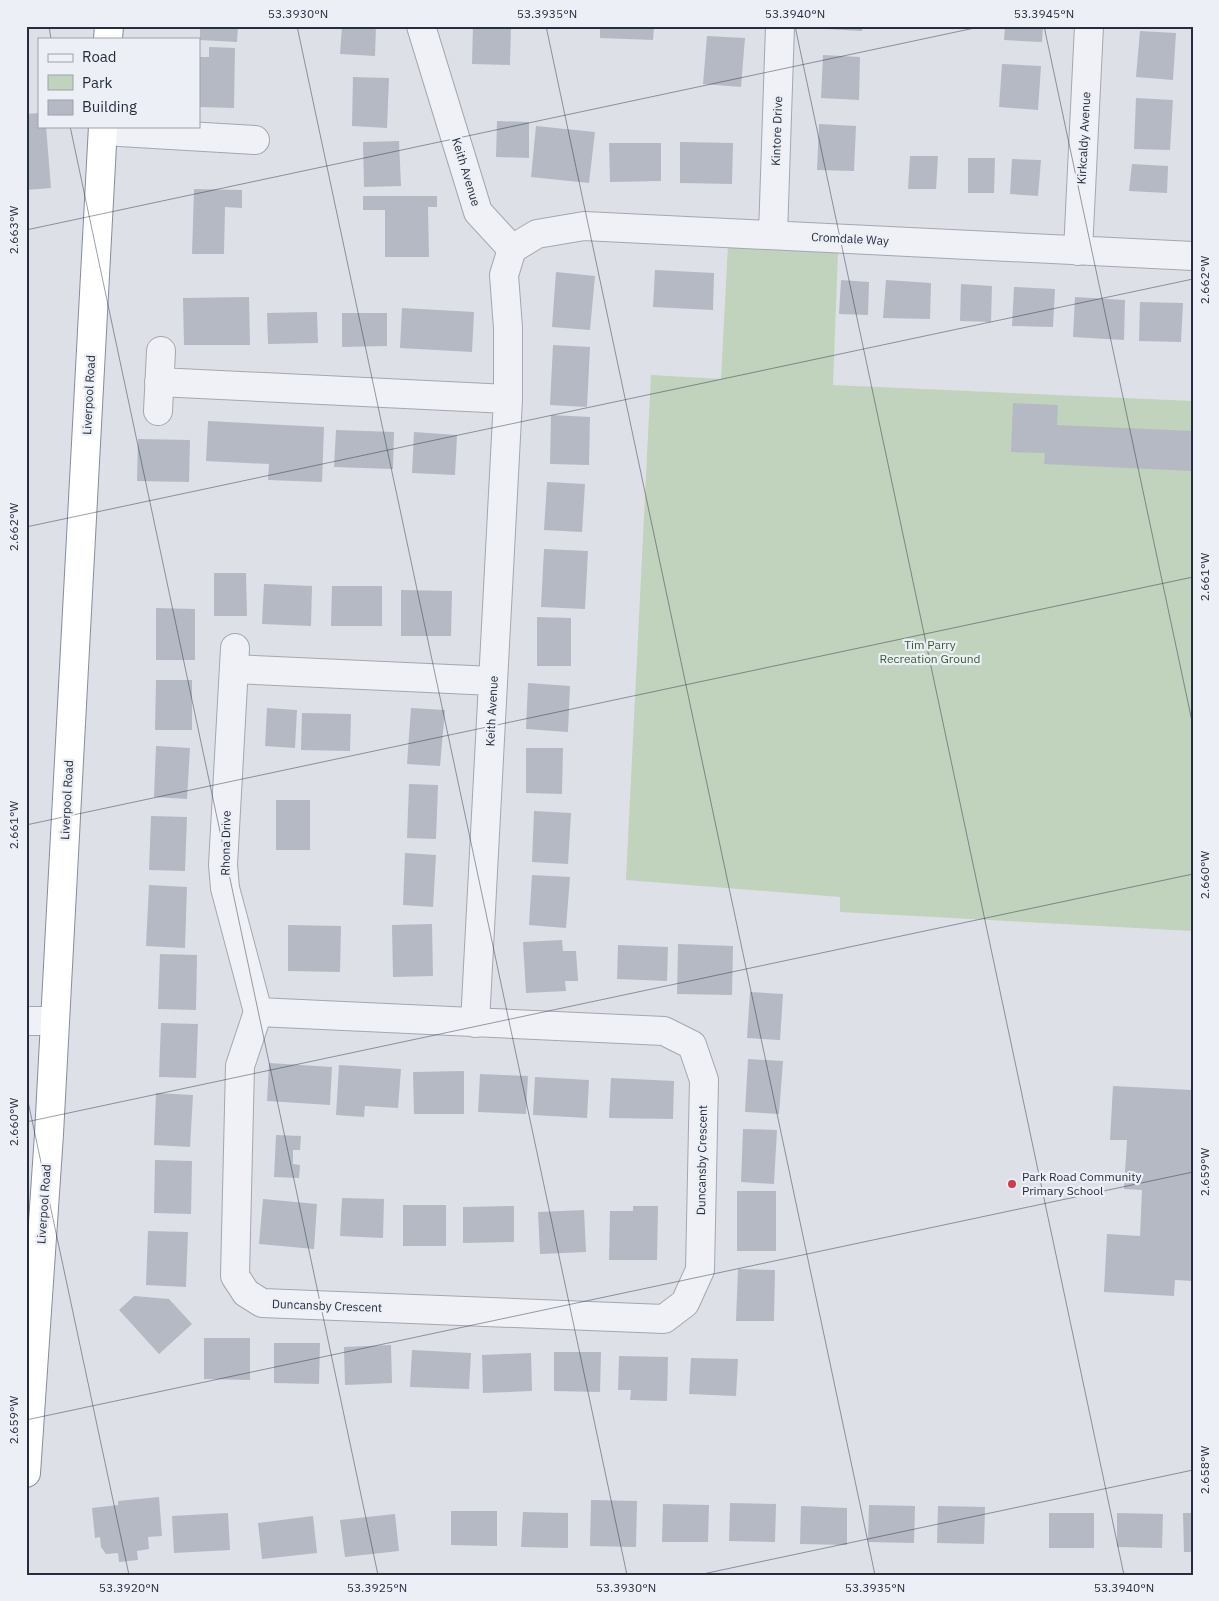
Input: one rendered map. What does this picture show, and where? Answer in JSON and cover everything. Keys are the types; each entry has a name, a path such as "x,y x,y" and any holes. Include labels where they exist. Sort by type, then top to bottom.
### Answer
{"highway":[{"name":"Liverpool Road","path":"26,1473 55,1021 103,129"}],"street":[{"name":"Keith Avenue","path":"421,26 478,212 512,248 504,275 508,328 508,398 475,1023"},
{"name":"Kintore Drive","path":"773,235 780,26"},
{"name":"Kirkcaldy Avenue","path":"1078,250 1089,26"},
{"path":"103,129 255,140"},
{"name":"Cromdale Way","path":"512,248 537,234 584,226 1193,256"},
{"path":"158,411 161,351"},
{"path":"159,382 508,398"},
{"name":"Rhona Drive","path":"258,1012 225,888 223,865 235,658 493,681"},
{"name":"Duncansby Crescent","path":"258,1012 664,1031 692,1045 704,1080 700,1270 685,1302 664,1319 262,1304 246,1294 235,1276 240,1066 258,1012"},
{"path":"26,1021 55,1021"}],"green space":[{"name":"Tim Parry Recreation Ground","path":"728,245 838,252 833,385 1193,401 1193,931 840,912 840,897 626,880 651,375 721,379"}],"building":[{"path":"200,26 238,26 237,42 200,40"},
{"path":"342,26 376,26 375,56 340,54"},
{"path":"473,26 511,26 510,65 472,64"},
{"path":"600,26 654,26 653,40 600,38"},
{"path":"827,26 862,26 862,31 827,29"},
{"path":"1005,26 1043,26 1042,42 1004,40"},
{"path":"1140,31 1176,33 1173,80 1136,77"},
{"path":"707,36 745,38 741,87 703,84"},
{"path":"209,47 235,48 234,108 200,107 200,57 209,57"},
{"path":"823,55 860,57 859,100 821,98"},
{"path":"1002,64 1041,66 1038,110 999,107"},
{"path":"353,77 389,78 387,128 352,126"},
{"path":"1136,98 1173,100 1170,150 1134,149"},
{"path":"38,113 38,128 46,128 51,188 26,190 26,114"},
{"path":"497,121 529,122 529,158 496,157"},
{"path":"819,124 856,126 854,171 817,170"},
{"path":"536,126 595,132 589,183 531,177"},
{"path":"399,141 401,186 364,187 363,142"},
{"path":"680,142 733,143 732,184 680,183"},
{"path":"609,143 661,143 661,181 610,182"},
{"path":"910,156 938,156 936,189 908,189"},
{"path":"968,158 995,158 994,193 968,193"},
{"path":"1012,159 1041,160 1038,196 1010,194"},
{"path":"1132,164 1168,166 1167,193 1129,191"},
{"path":"194,189 242,190 242,208 225,207 224,254 192,254"},
{"path":"363,196 437,196 437,207 428,207 429,257 385,257 385,210 363,210"},
{"path":"655,270 714,273 713,310 653,307"},
{"path":"556,272 595,276 590,330 552,327"},
{"path":"841,280 869,282 868,315 839,314"},
{"path":"886,280 931,283 930,319 883,318"},
{"path":"961,284 992,286 991,322 960,321"},
{"path":"1014,287 1055,289 1053,327 1012,326"},
{"path":"249,297 250,345 184,345 183,298"},
{"path":"1075,297 1125,300 1124,340 1073,337"},
{"path":"1140,302 1183,303 1181,342 1139,341"},
{"path":"402,308 474,312 472,352 400,348"},
{"path":"317,312 318,343 268,344 267,313"},
{"path":"342,313 387,313 387,346 342,347"},
{"path":"553,345 590,347 587,407 550,405"},
{"path":"1013,403 1058,405 1057,425 1193,431 1193,471 1044,464 1045,453 1011,452"},
{"path":"551,415 590,417 589,465 550,464"},
{"path":"208,421 324,427 322,482 268,480 269,464 206,461"},
{"path":"336,430 394,432 393,469 334,467"},
{"path":"414,432 457,435 455,475 412,473"},
{"path":"138,439 190,440 189,482 137,481"},
{"path":"547,482 585,484 582,532 544,530"},
{"path":"544,549 588,551 585,609 541,607"},
{"path":"214,573 246,573 247,616 214,616"},
{"path":"264,584 312,586 311,626 262,624"},
{"path":"332,586 382,586 382,626 331,626"},
{"path":"401,590 452,591 451,636 401,636"},
{"path":"156,608 195,609 195,660 156,660"},
{"path":"537,617 571,618 571,666 537,666"},
{"path":"156,680 192,680 192,730 155,730"},
{"path":"528,683 570,686 568,732 526,729"},
{"path":"267,708 297,710 295,748 265,746"},
{"path":"411,708 445,710 440,766 407,764"},
{"path":"302,713 351,714 350,751 301,750"},
{"path":"156,746 190,748 187,799 154,797"},
{"path":"526,748 563,748 562,794 526,793"},
{"path":"409,784 438,785 436,839 407,838"},
{"path":"276,800 310,800 310,850 276,850"},
{"path":"534,811 571,813 568,864 532,862"},
{"path":"151,816 187,817 185,871 149,870"},
{"path":"405,853 436,855 433,907 403,905"},
{"path":"532,875 570,877 566,928 529,925"},
{"path":"149,885 187,887 185,948 146,946"},
{"path":"432,924 433,976 393,977 392,925"},
{"path":"288,925 341,926 340,972 288,971"},
{"path":"562,940 563,951 576,951 578,981 565,981 566,991 526,993 523,942"},
{"path":"678,944 733,946 732,995 677,994"},
{"path":"618,945 668,947 667,981 617,979"},
{"path":"160,954 197,955 196,1010 158,1009"},
{"path":"750,992 783,994 780,1040 747,1038"},
{"path":"161,1023 198,1024 196,1078 159,1077"},
{"path":"748,1059 783,1061 779,1114 745,1112"},
{"path":"269,1063 332,1067 330,1105 267,1101"},
{"path":"339,1065 401,1069 398,1108 365,1106 364,1117 336,1115"},
{"path":"464,1071 464,1114 414,1114 413,1072"},
{"path":"480,1074 528,1076 526,1114 478,1112"},
{"path":"535,1077 589,1080 587,1118 533,1115"},
{"path":"611,1078 674,1081 673,1119 609,1118"},
{"path":"1113,1086 1193,1090 1193,1281 1175,1280 1174,1296 1104,1292 1107,1234 1140,1236 1142,1190 1124,1189 1127,1140 1110,1140"},
{"path":"156,1093 193,1095 190,1147 154,1145"},
{"path":"743,1129 777,1130 774,1184 741,1182"},
{"path":"276,1135 301,1136 300,1150 293,1150 293,1164 300,1165 299,1178 274,1177"},
{"path":"155,1160 192,1161 191,1214 154,1213"},
{"path":"737,1191 776,1191 776,1251 737,1251"},
{"path":"342,1198 384,1199 383,1238 340,1236"},
{"path":"263,1199 317,1204 314,1249 259,1244"},
{"path":"403,1205 446,1205 446,1246 403,1246"},
{"path":"514,1206 514,1242 463,1243 463,1207"},
{"path":"633,1206 658,1206 657,1260 609,1260 610,1211 633,1211"},
{"path":"584,1210 586,1252 540,1254 538,1212"},
{"path":"148,1231 188,1232 186,1287 146,1285"},
{"path":"738,1269 775,1270 774,1321 736,1321"},
{"path":"134,1296 169,1299 192,1324 159,1354 119,1310"},
{"path":"204,1338 250,1338 250,1380 204,1379"},
{"path":"274,1343 320,1343 319,1384 274,1383"},
{"path":"391,1345 392,1383 345,1385 344,1347"},
{"path":"412,1350 471,1353 469,1389 410,1387"},
{"path":"554,1352 601,1352 600,1392 554,1391"},
{"path":"531,1353 532,1391 483,1393 482,1355"},
{"path":"619,1356 668,1357 667,1401 630,1400 631,1390 618,1390"},
{"path":"691,1358 738,1359 736,1396 689,1394"},
{"path":"159,1497 162,1536 148,1537 149,1549 137,1551 138,1560 119,1562 118,1553 106,1554 101,1547 100,1537 95,1538 92,1508 118,1505 118,1501"},
{"path":"591,1500 637,1501 636,1547 590,1546"},
{"path":"730,1503 776,1504 775,1542 729,1541"},
{"path":"663,1504 709,1505 708,1542 662,1542"},
{"path":"869,1505 915,1506 914,1543 868,1542"},
{"path":"801,1506 847,1508 847,1545 800,1544"},
{"path":"938,1506 985,1507 984,1544 937,1543"},
{"path":"451,1511 497,1511 497,1546 451,1545"},
{"path":"523,1512 568,1513 568,1548 521,1547"},
{"path":"228,1513 230,1550 174,1553 172,1516"},
{"path":"1049,1513 1094,1513 1094,1548 1049,1548"},
{"path":"1117,1513 1163,1514 1162,1548 1117,1547"},
{"path":"1183,1513 1193,1513 1193,1552 1184,1552"},
{"path":"395,1514 399,1551 345,1557 340,1520"},
{"path":"313,1516 317,1553 262,1559 258,1523"}],"place":[{"name":"Park Road Community Primary School","path":"1012,1184"}]}
